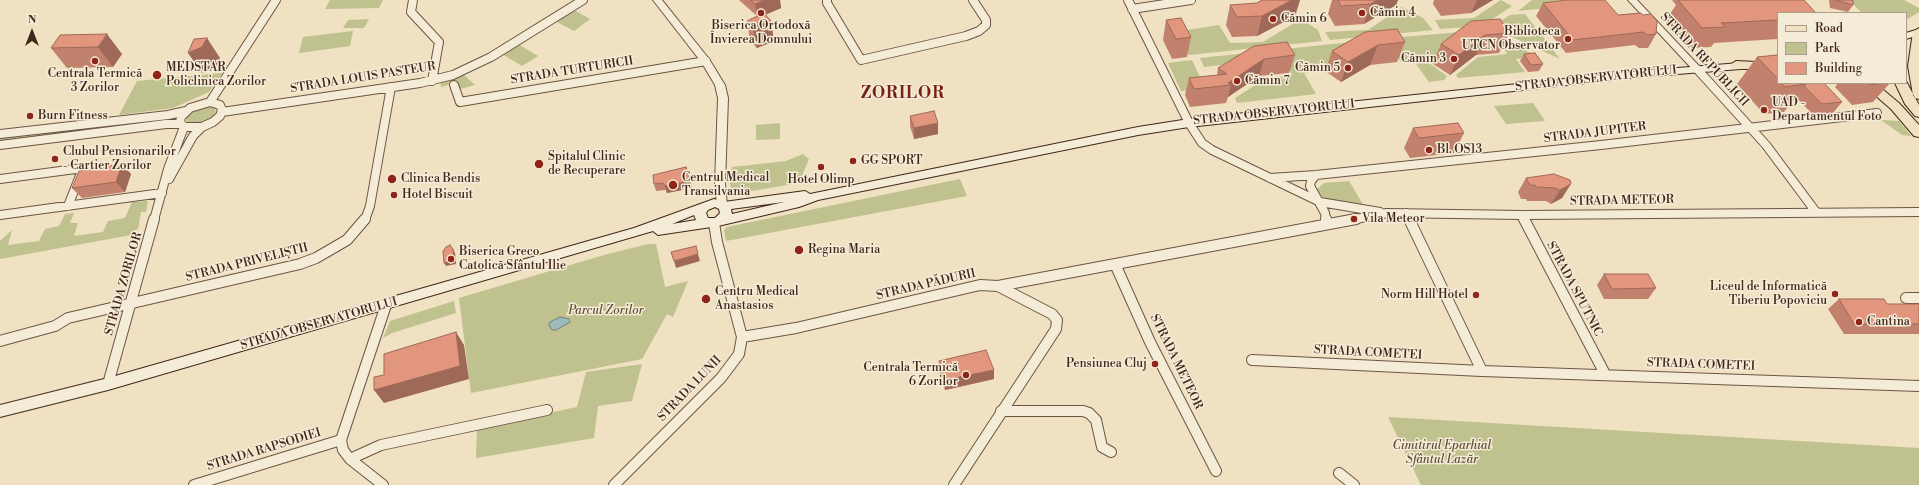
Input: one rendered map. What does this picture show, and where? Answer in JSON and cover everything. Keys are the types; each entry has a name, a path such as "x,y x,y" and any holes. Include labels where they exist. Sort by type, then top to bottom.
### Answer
{"main road":[{"path":"1907,48 1913,35"},
{"path":"1913,35 1919,95"},
{"name":"STRADA OBSERVATORULUI","path":"1736,65 1777,57"},
{"name":"STRADA OBSERVATORULUI","path":"637,232 714,223 799,203 816,196 1138,131 1189,123 1736,65 1777,63"},
{"path":"1736,65 1777,67"},
{"path":"1868,84 1895,106 1919,133"},
{"path":"1880,84 1900,104 1919,127"},
{"path":"1901,84 1907,96 1919,113"},
{"name":"STRADA OBSERVATORULUI","path":"0,411 108,384 637,232 714,203 722,197 738,205 799,195 816,196"},
{"path":"706,206 700,216 703,221 714,223 726,214 722,197"}],"street":[{"path":"210,102 276,0"},
{"path":"413,0 411,12 439,42 432,81"},
{"name":"STRADA LOUIS PASTEUR","path":"222,112 432,81 453,75 478,64 583,0"},
{"path":"657,0 706,62 720,85 723,98 722,197 714,199 706,206"},
{"path":"827,0 827,3 861,60 966,36 979,31 986,24 986,20 973,0"},
{"path":"1128,0 1189,123 1196,136 1206,146 1320,202 1387,213"},
{"path":"1132,9 1191,0"},
{"name":"STRADA REPUBLICII","path":"1632,0 1750,127 1782,165 1816,212"},
{"name":"STRADA TURTURICII","path":"454,85 460,102 706,62"},
{"name":"STRADA PRIVELIȘTII","path":"0,341 55,326 68,318 300,264 316,258 347,240 365,220 370,206 391,87"},
{"path":"0,134 168,115 186,111 195,106 210,102 220,105 222,112"},
{"name":"STRADA ZORILOR","path":"108,384 162,192 183,126 180,119 186,111"},
{"name":"STRADA ZORILOR","path":"162,192 190,140 202,127 217,119 222,112"},
{"name":"STRADA JUPITER","path":"1270,178 1316,175 1877,113"},
{"path":"0,146 166,124 192,128 202,127"},
{"path":"0,179 84,168 68,206"},
{"path":"1316,175 1311,181 1310,186 1320,202 1325,214 1326,223"},
{"path":"0,215 162,192"},
{"name":"STRADA METEOR","path":"998,286 1326,223 1387,213 1522,215 1919,212"},
{"path":"1406,213 1482,371"},
{"name":"STRADA SPUTNIC","path":"1522,215 1605,374"},
{"name":"STRADA LUNII","path":"614,485 721,378 739,354 742,337 716,242 714,223"},
{"name":"STRADA METEOR","path":"1115,264 1150,342 1216,471"},
{"name":"STRADA PĂDURII","path":"742,337 796,328 980,285 998,286 1052,314 1058,323 1056,329 954,485"},
{"path":"383,485 350,459 343,450 341,440 386,305"},
{"name":"STRADA COMETEI","path":"1252,360 1482,371 1605,374 1919,386"},
{"path":"350,459 381,445 546,410"},
{"path":"1001,411 1083,411 1089,413 1096,420 1102,447 1111,452"},
{"name":"STRADA RAPSODIEI","path":"194,485 341,440"},
{"path":"1339,473 1354,485"}],"green space":[{"path":"330,0 383,0 379,8 325,9"},
{"path":"1501,0 1512,6 1482,26 1440,29 1435,20 1474,18"},
{"path":"1532,0 1560,0 1565,6 1518,11"},
{"path":"1849,0 1904,0 1919,8 1919,12 1907,19 1907,12 1861,12"},
{"path":"1402,7 1423,18 1433,30 1330,40 1325,32 1368,30"},
{"path":"572,9 590,19 574,31 555,21"},
{"path":"1525,14 1560,59 1499,31 1496,24 1510,15"},
{"path":"369,19 364,28 343,28 348,20"},
{"path":"1301,19 1318,30 1322,41 1189,55 1175,32 1219,25 1230,43 1263,42"},
{"path":"1486,30 1539,57 1516,59 1525,72 1458,78 1456,75 1478,57 1507,54 1502,46 1461,39 1429,63 1447,76 1444,80 1429,82 1414,61 1401,62 1391,47 1357,50 1320,71 1304,73 1316,94 1237,103 1235,98 1265,79 1292,75 1283,58 1204,67 1200,58 1390,38"},
{"path":"353,31 350,46 299,53 303,37"},
{"path":"518,44 538,56 522,66 502,54"},
{"path":"1192,60 1205,88 1181,91 1168,63"},
{"path":"222,73 209,92 173,108 119,115 137,81"},
{"path":"462,73 475,85 460,89 458,84 455,83 441,87 440,81"},
{"path":"1533,103 1545,121 1506,124 1494,106"},
{"path":"204,105 215,108 216,114 214,117 200,124 188,123 186,118 190,111"},
{"path":"167,119 0,143 0,136"},
{"path":"1881,120 1899,121 1911,136 1902,135"},
{"path":"780,123 780,139 756,140 756,125"},
{"path":"803,154 809,159 799,183 740,193 732,192 729,179 732,167 786,161"},
{"path":"960,179 967,196 726,241 724,230 727,227"},
{"path":"1349,181 1365,208 1333,202 1321,196 1317,189 1324,183"},
{"path":"148,201 146,212 141,212 138,229 132,231 131,235 0,259 0,241 12,230 8,245 39,241 45,229 59,226 65,214 74,213 70,223 78,223 74,236 103,232 108,221 125,218 132,202"},
{"name":"Parcul Zorilor","path":"648,244 656,244 665,287 688,281 673,317 667,314 642,359 471,393 459,298 604,255"},
{"path":"454,301 456,313 392,333 383,338 390,321"},
{"path":"642,364 632,401 598,406 594,438 476,458 477,428 577,407 586,372"},
{"name":"Cimitirul Eparhial Sfântul Lazăr","path":"1388,417 1919,448 1919,485 1421,485"}],"water":[{"path":"560,317 569,319 570,322 556,330 552,330 549,325 550,322"}],"building":[{"path":"751,0 764,0 755,4"},
{"path":"1262,0 1292,0 1262,16 1237,17 1230,5 1257,3"},
{"path":"1338,0 1377,0 1371,4 1341,6"},
{"path":"1567,0 1605,0 1618,15 1641,13 1643,15 1651,14 1657,21 1656,34 1647,35 1643,32 1573,40 1543,3"},
{"path":"1678,0 1804,0 1815,12 1777,12 1777,20 1721,23 1725,27 1702,28"},
{"path":"1835,0 1853,0 1853,5"},
{"path":"764,13 771,21 753,28 747,21"},
{"path":"1181,18 1191,37 1176,39 1166,20"},
{"path":"1500,19 1509,33 1485,35 1459,55 1441,44 1471,21"},
{"path":"1397,29 1405,42 1378,45 1348,62 1332,51 1365,32"},
{"path":"107,34 98,47 51,48 60,35"},
{"path":"207,38 202,47 188,53 194,39"},
{"path":"1287,42 1295,55 1264,59 1228,83 1231,85 1194,89 1189,78 1227,74 1218,68 1254,46"},
{"path":"1535,53 1543,64 1531,65 1524,54"},
{"path":"1777,55 1777,78 1757,57"},
{"path":"1782,84 1806,84 1785,87"},
{"path":"1806,84 1825,84 1842,102 1822,104 1804,86"},
{"path":"934,111 938,123 914,128 910,116"},
{"path":"1458,123 1464,133 1419,138 1413,128"},
{"path":"122,164 116,182 72,188 79,171"},
{"path":"686,167 690,181 665,186 663,183 654,184 653,175"},
{"path":"1554,174 1570,180 1571,184 1560,190 1555,188 1536,187 1535,185 1530,185 1526,178"},
{"name":"Biserica Greco Catolică Sfântul Ilie","path":"450,245 453,249 454,260 444,263 443,251"},
{"path":"696,246 698,254 674,261 671,252"},
{"path":"1604,274 1648,274 1656,288 1612,289"},
{"path":"1839,299 1884,299 1887,304 1919,304 1919,324 1854,324"},
{"path":"456,332 460,366 374,390 374,377 384,375 384,354"},
{"path":"986,350 994,370 945,380 939,361"}],"place":[{"name":"Biserica Ortodoxă Învierea Domnului","path":"761,13"},
{"name":"Cămin 4","path":"1362,13"},
{"name":"Cămin 6","path":"1273,19"},
{"name":"Biblioteca UTCN Observator","path":"1568,39"},
{"name":"Cămin 3","path":"1454,59"},
{"name":"Centrala Termică 3 Zorilor","path":"95,61"},
{"name":"Cămin 5","path":"1348,68"},
{"name":"MEDSTAR Policlinica Zorilor","path":"157,75"},
{"name":"Cămin 7","path":"1237,81"},
{"name":"UAD - Departamentul Foto","path":"1764,110"},
{"name":"Burn Fitness","path":"30,116"},
{"name":"Bl. OS13","path":"1429,150"},
{"name":"Clubul Pensionarilor - Cartier Zorilor","path":"55,159"},
{"name":"GG SPORT","path":"853,161"},
{"name":"Spitalul Clinic de Recuperare","path":"539,164"},
{"name":"Hotel Olimp","path":"821,167"},
{"name":"Clinica Bendis","path":"392,179"},
{"name":"Centrul Medical Transilvania","path":"673,185"},
{"name":"Hotel Biscuit","path":"394,195"},
{"name":"Vila Meteor","path":"1354,219"},
{"name":"Regina Maria","path":"799,250"},
{"name":"Biserica Greco Catolică Sfântul Ilie","path":"451,259"},
{"name":"Liceul de Informatică Tiberiu Popoviciu","path":"1835,294"},
{"name":"Norm Hill Hotel","path":"1476,295"},
{"name":"Centru Medical Anastasios","path":"706,299"},
{"name":"Cantina","path":"1859,322"},
{"name":"Pensiunea Cluj","path":"1155,364"},
{"name":"Centrala Termică 6 Zorilor","path":"966,375"}],"district":[{"name":"ZORILOR","path":"903,94"}]}
